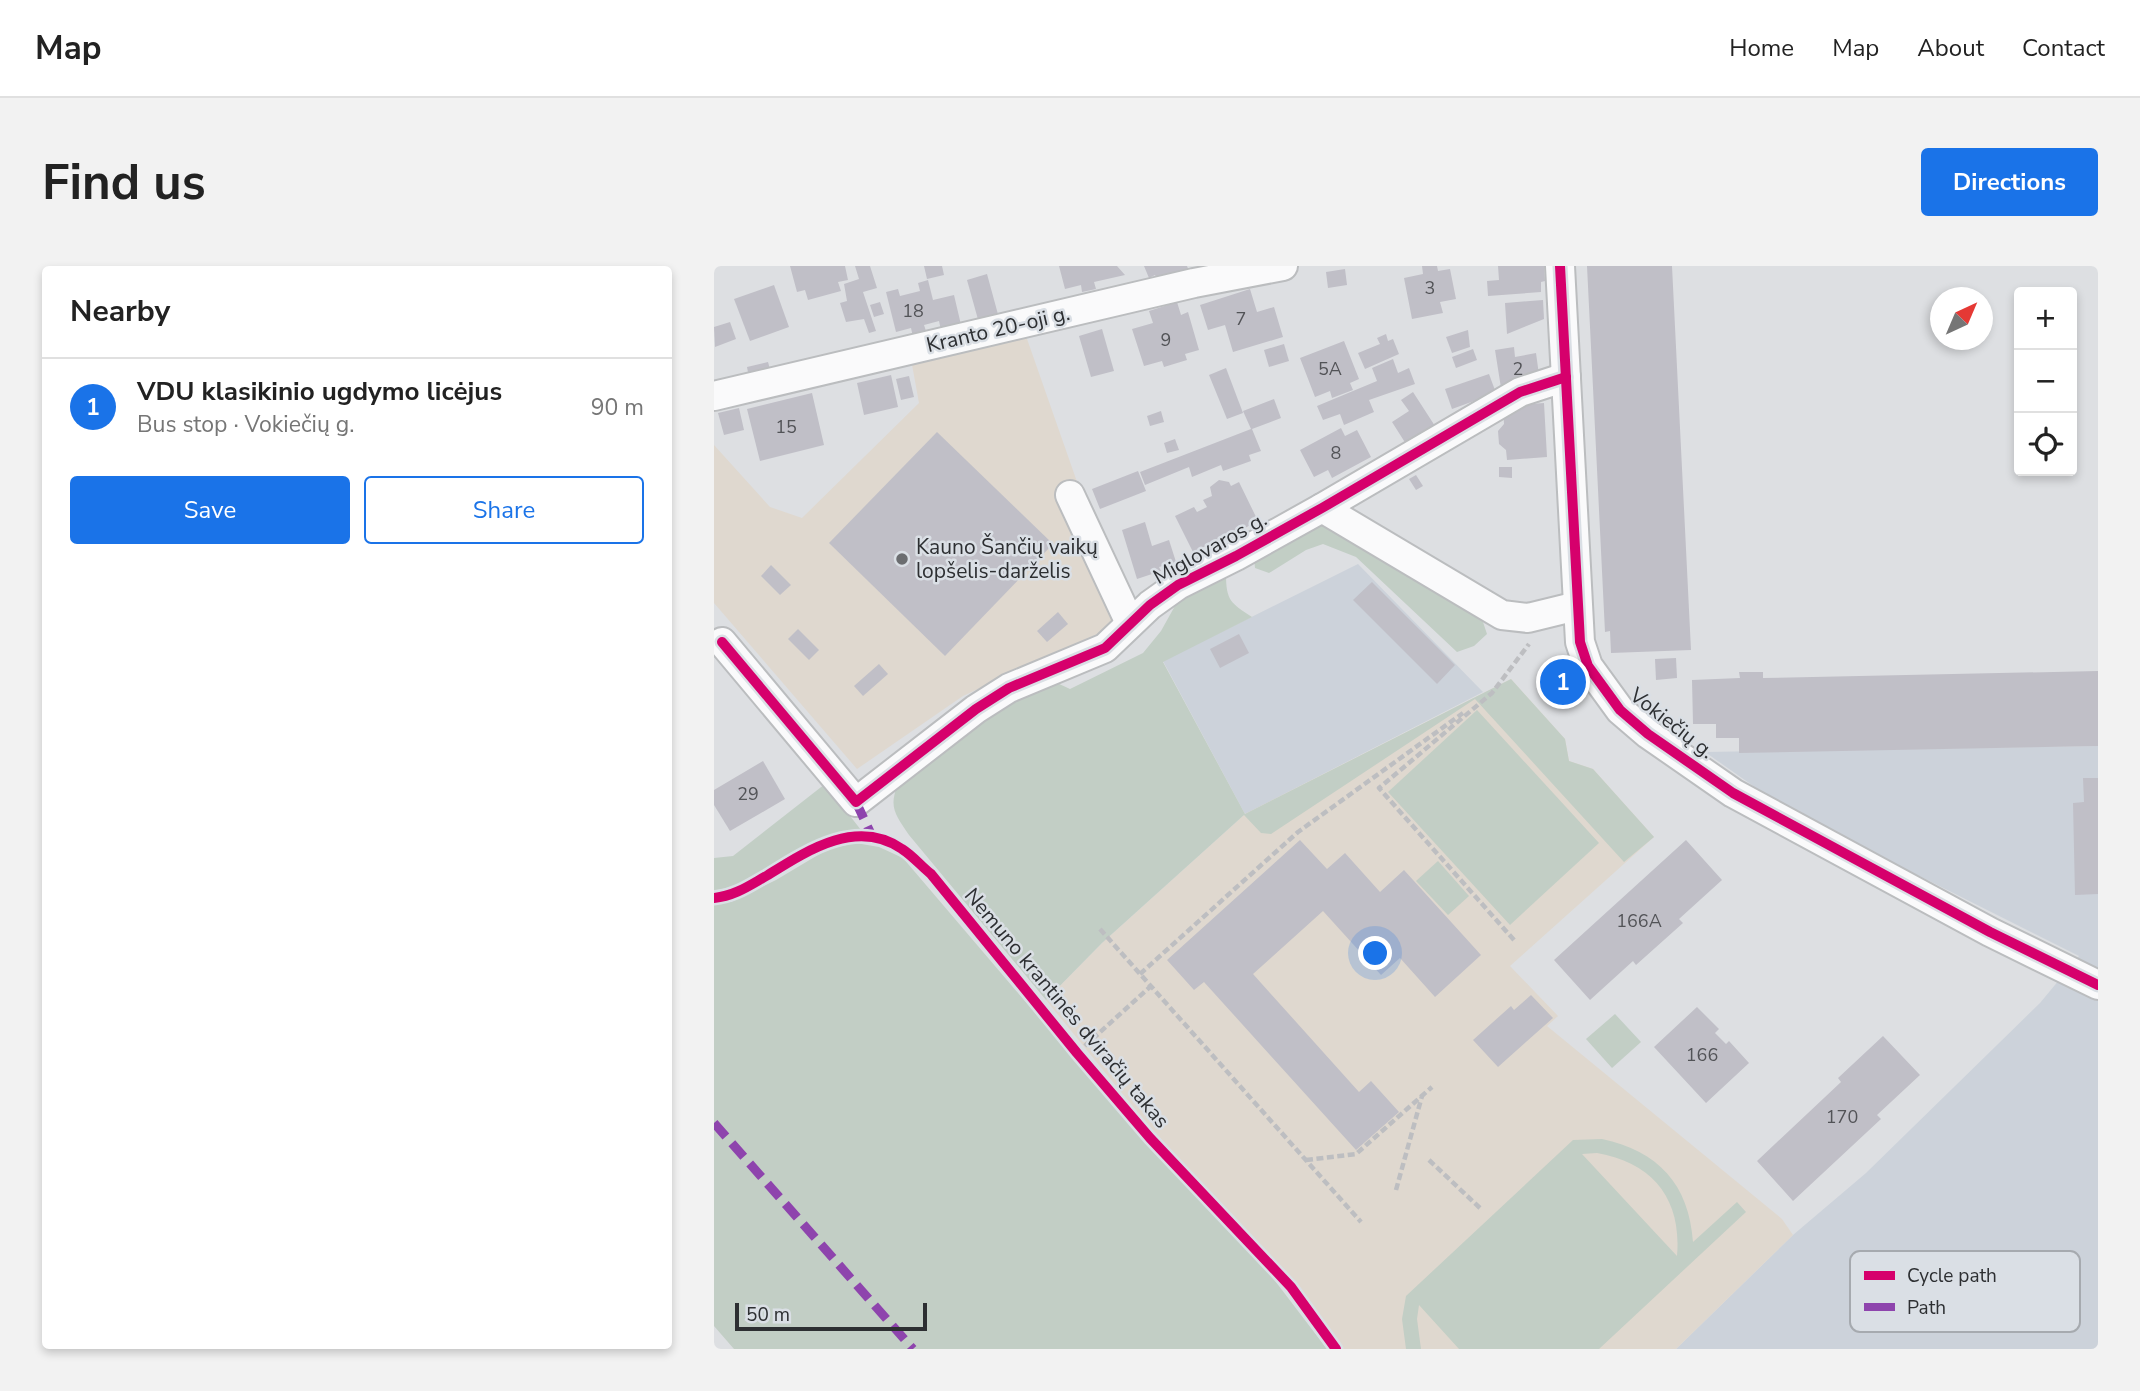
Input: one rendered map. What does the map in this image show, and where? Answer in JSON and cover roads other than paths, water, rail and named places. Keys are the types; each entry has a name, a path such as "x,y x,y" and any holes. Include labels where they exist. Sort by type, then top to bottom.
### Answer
{"street":[{"name":"Kranto 20-oji g.","path":"714,396 1194,284 1283,266"},
{"name":"Vokiečių g.","path":"1560,266 1566,377 1565,609 1588,666 1620,710 1648,734 1759,808 2048,962 2098,985"},
{"name":"Miglovaros g.","path":"722,642 856,802 976,709 1010,688 1105,648 1130,622 1178,585 1322,508 1520,392 1566,377"},
{"path":"1070,495 1130,622"},
{"path":"1322,508 1502,615 1528,618 1565,609"}],"place":[{"name":"Kauno Šančių vaikų lopšelis-darželis","path":"902,559"},
{"name":"VDU klasikinio ugdymo licėjus","path":"1563,682"}]}
